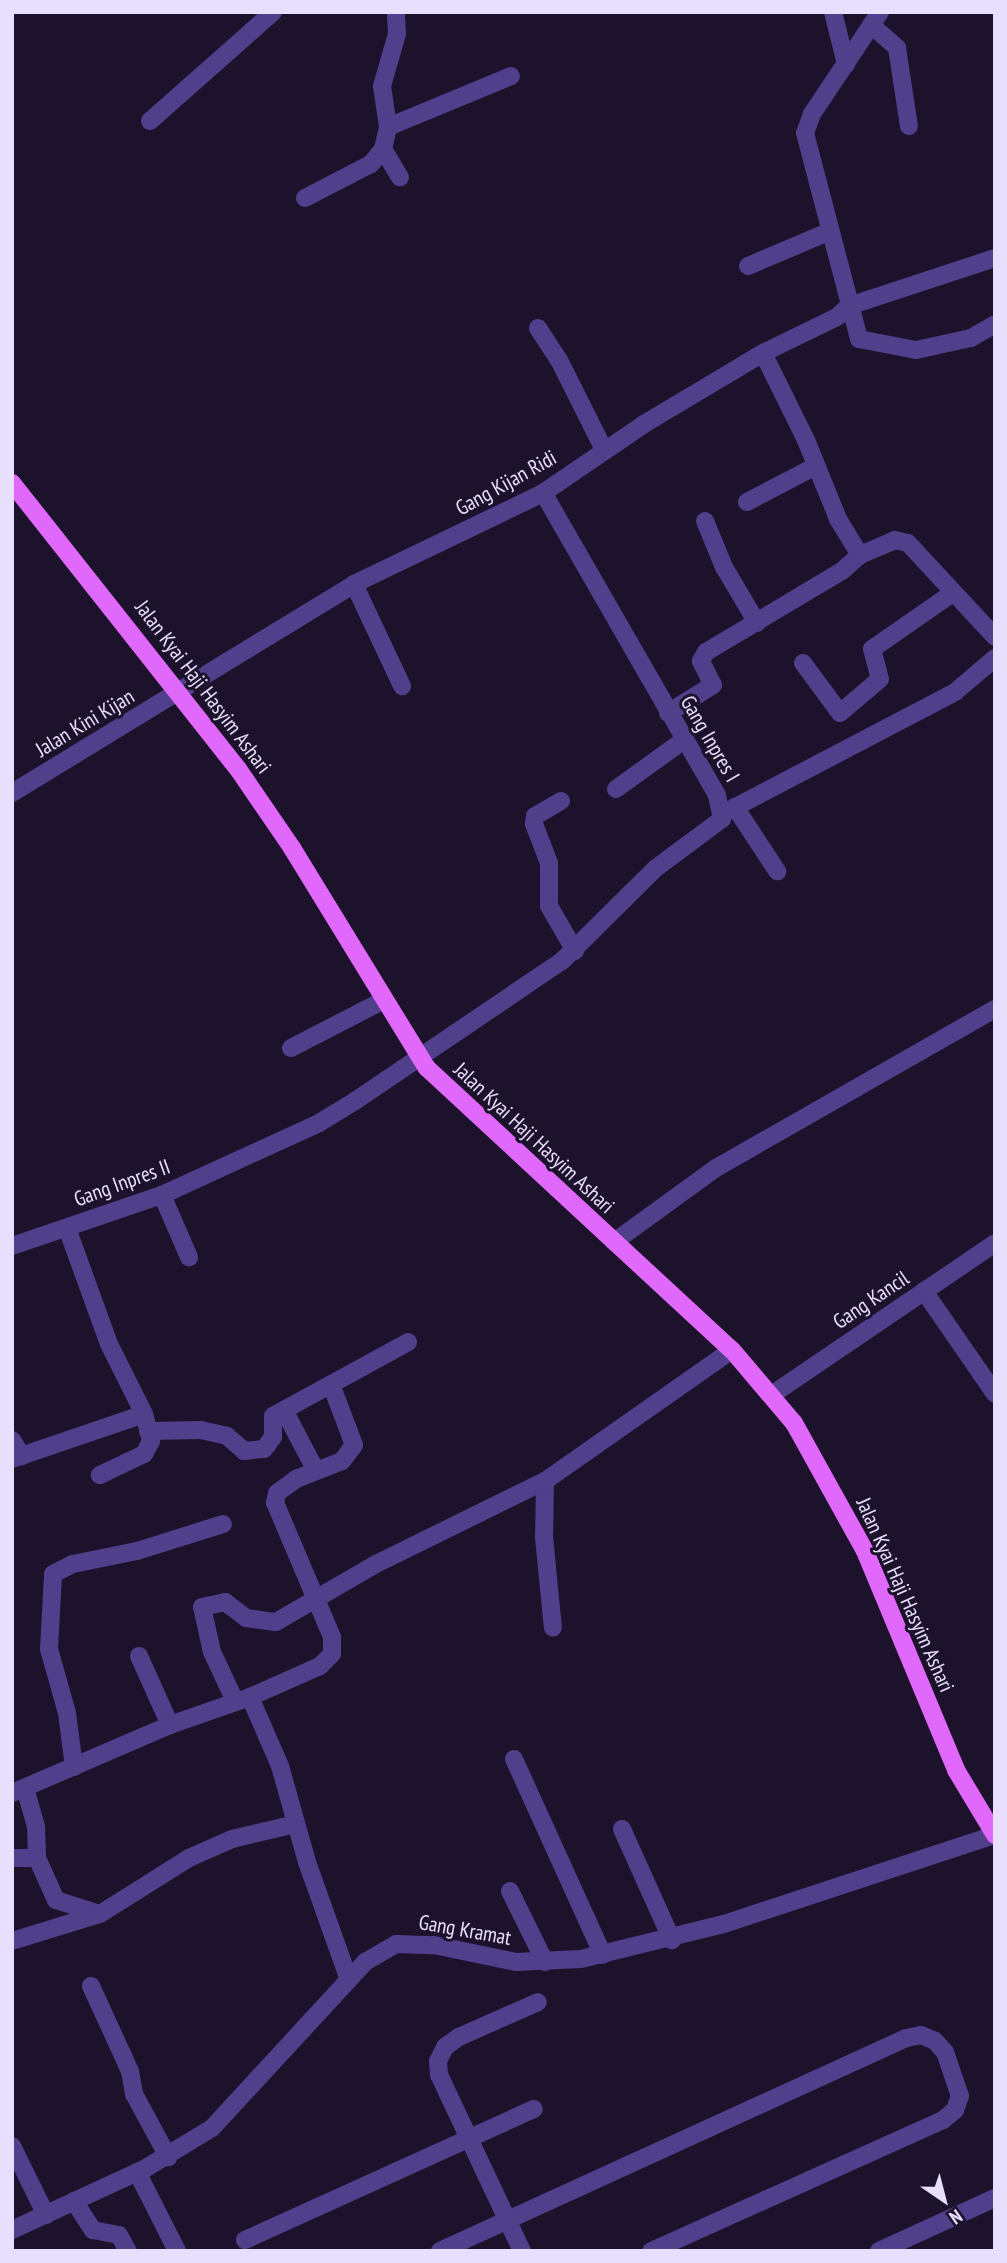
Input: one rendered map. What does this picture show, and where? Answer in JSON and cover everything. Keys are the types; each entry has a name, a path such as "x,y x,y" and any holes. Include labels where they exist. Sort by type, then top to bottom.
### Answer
{"main road":[{"name":"Jalan Kyai Haji Hasyim Ashari","path":"12,483 180,693 292,848 382,1001 419,1058 500,1140 732,1350 773,1394 821,1467 865,1551 956,1770 994,1835"}],"street":[{"path":"150,121 273,12"},
{"path":"305,198 371,164 383,149 388,127 382,86 400,22 396,12"},
{"path":"833,12 846,64"},
{"path":"909,126 897,48 875,18 812,114 805,133 828,232 859,339 916,350 971,338 995,324"},
{"path":"388,127 511,76"},
{"path":"383,149 400,177"},
{"path":"748,266 828,232"},
{"name":"Gang Kijan Ridi","path":"180,693 354,584 543,493 604,450 762,353 837,317 849,306 995,258"},
{"path":"538,328 559,360 604,450"},
{"path":"762,353 838,519 860,555"},
{"path":"747,502 816,466"},
{"name":"Gang Inpres I","path":"419,1058 575,951 647,876 714,826 729,810 668,713 543,493"},
{"path":"705,521 724,567 757,623"},
{"path":"668,713 713,685 702,656 860,555 895,540 908,543 995,637"},
{"path":"354,584 401,686"},
{"path":"803,663 840,713 880,679 872,649 953,593"},
{"path":"777,871 729,810 955,691 995,658"},
{"name":"Jalan Kini Kijan","path":"12,793 180,693"},
{"path":"617,789 684,740"},
{"path":"561,801 535,816 534,824 549,863 548,906 575,951"},
{"path":"291,1048 382,1001"},
{"path":"614,1242 716,1168 995,1009"},
{"name":"Gang Inpres II","path":"146,1423 108,1344 67,1228 162,1195 319,1123 419,1058"},
{"path":"162,1195 189,1258"},
{"path":"12,1246 67,1228"},
{"name":"Gang Kancil","path":"773,1394 995,1243"},
{"path":"924,1291 995,1394"},
{"path":"12,1440 17,1458 146,1423 227,1436 244,1451 264,1449 273,1437 273,1416 408,1342"},
{"path":"349,1980 295,1824 280,1766 243,1699 212,1652 202,1607 225,1602 246,1618 276,1622 376,1564 545,1480 732,1350"},
{"path":"100,1914 56,1900 37,1858 36,1826 19,1791 170,1725 243,1699 320,1666 332,1654 332,1637 275,1503 277,1493 316,1471 342,1461 354,1445 331,1384"},
{"path":"284,1410 316,1471"},
{"path":"100,1475 144,1454 151,1441 146,1423"},
{"path":"545,1480 553,1628"},
{"path":"74,1767 67,1713 49,1649 53,1574 73,1564 137,1551 223,1524"},
{"path":"139,1656 170,1725"},
{"path":"514,1759 603,1955"},
{"path":"12,1941 100,1914 189,1858 232,1839 295,1824"},
{"path":"622,1829 672,1940"},
{"name":"Gang Kramat","path":"12,2230 168,2157 212,2128 349,1980 379,1952 411,1942 516,1962 545,1962 603,1955 672,1940 994,1835"},
{"path":"12,1858 37,1858"},
{"path":"510,1891 545,1962"},
{"path":"91,1986 130,2071 134,2094 168,2157"},
{"path":"522,2251 439,2075 441,2054 459,2037 538,2002"},
{"path":"440,2251 906,2038 921,2035 935,2040 945,2052 960,2095 955,2110 943,2120 651,2251"},
{"path":"244,2240 534,2109"},
{"path":"12,2146 46,2214"},
{"path":"137,2172 177,2251"},
{"path":"879,2251 995,2198"},
{"path":"74,2201 93,2230 120,2235 128,2251"}]}
